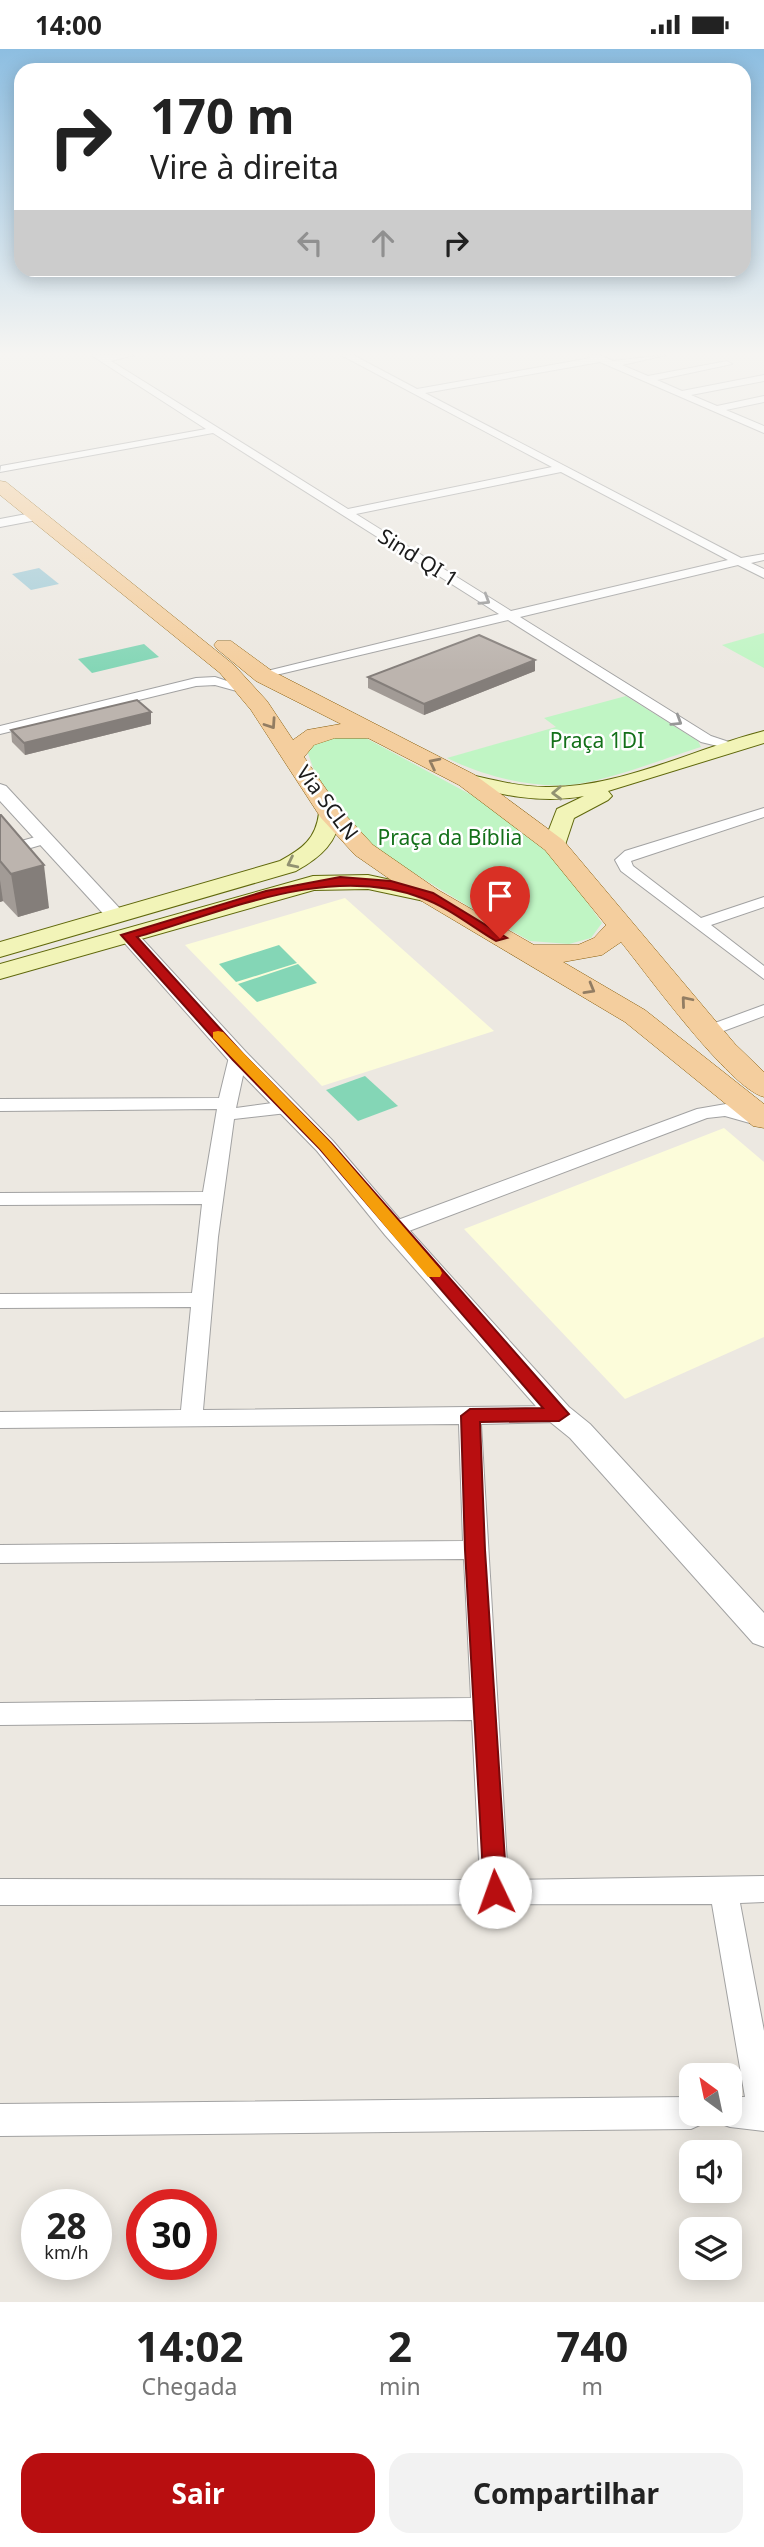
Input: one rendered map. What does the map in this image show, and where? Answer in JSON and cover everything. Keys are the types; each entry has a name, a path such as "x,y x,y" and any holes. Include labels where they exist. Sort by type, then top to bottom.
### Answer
{"main road":[{"name":"Via SCLN","path":"0,469 52,522 227,669 254,683 375,733 467,780 554,845 710,1031 760,1082"},
{"name":"Via SCLN","path":"0,486 52,522 254,683 293,757 330,813 364,850 429,895 635,1016 764,1120"},
{"path":"293,757 297,747 317,733 343,730 375,733"},
{"path":"467,780 526,792 571,792 602,787 708,746 734,746 764,737"},
{"path":"554,845 565,814 581,804 764,747"},
{"path":"122,926 190,895 259,876 308,855 326,837 330,813"},
{"path":"0,950 58,944 122,926 209,911 313,883 340,880 391,885 429,895"},
{"path":"190,895 204,898 211,907 209,911"},
{"path":"524,953 581,953 604,944 620,924"},
{"path":"0,972 58,944"}],"street":[{"path":"0,469 49,460"},
{"name":"Sind QI 1","path":"263,460 513,617 708,746"},
{"path":"549,460 764,574"},
{"path":"346,513 564,468"},
{"path":"0,517 52,522"},
{"path":"0,523 52,522"},
{"path":"0,730 195,682 254,683 698,569 764,557"},
{"path":"0,723 227,669"},
{"path":"0,790 238,1057 326,1146 394,1229 559,1414 580,1431 764,1634"},
{"path":"764,812 630,854 623,860 626,868 764,974"},
{"path":"0,852 46,839"},
{"path":"699,924 764,902"},
{"path":"710,1031 764,1010"},
{"path":"191,1419 213,1198 225,1109 238,1057"},
{"path":"394,1229 704,1113 714,1105 716,1080"},
{"path":"0,1105 225,1109 287,1107"},
{"path":"704,1113 739,1112 764,1120"},
{"path":"0,1199 213,1198"},
{"path":"0,1301 204,1300"},
{"path":"0,1420 559,1414"},
{"path":"470,1416 495,1892"},
{"path":"0,1555 475,1550"},
{"path":"0,1714 486,1709"},
{"path":"0,1892 764,1889"},
{"path":"724,1890 764,2114 742,2113"},
{"path":"0,2120 679,2113"}],"shaded area":[{"path":"345,898 494,1031 322,1086 185,945"},
{"path":"724,1128 764,1162 764,1337 625,1399 464,1229"}],"green space":[{"path":"764,633 764,668 722,645"},
{"path":"144,644 159,657 92,673 78,659"},
{"name":"Praça 1DI","path":"626,696 698,741 701,747 606,778 561,785 527,783 493,776 447,758 556,727 544,718"},
{"name":"Praça da Bíblia","path":"326,736 362,736 477,798 556,859 602,923 591,938 569,944 530,941 376,850 351,824 315,773 305,745"},
{"path":"279,945 297,963 236,982 219,964"},
{"path":"298,964 317,983 257,1002 238,984"},
{"path":"365,1076 398,1106 358,1121 326,1090"}],"water":[{"path":"39,568 59,584 31,590 12,574"}],"building":[{"path":"479,635 535,660 424,704 368,677"},
{"path":"137,700 151,712 24,743 11,730"},
{"path":"0,815 44,865 11,874 0,861"}],"slow traffic":[{"path":"218,1035 326,1146 434,1273"}],"route":[{"path":"495,1892 470,1416 559,1414 394,1229 326,1146 238,1057 128,935 271,893 340,880 391,885 429,895 500,938"}]}
